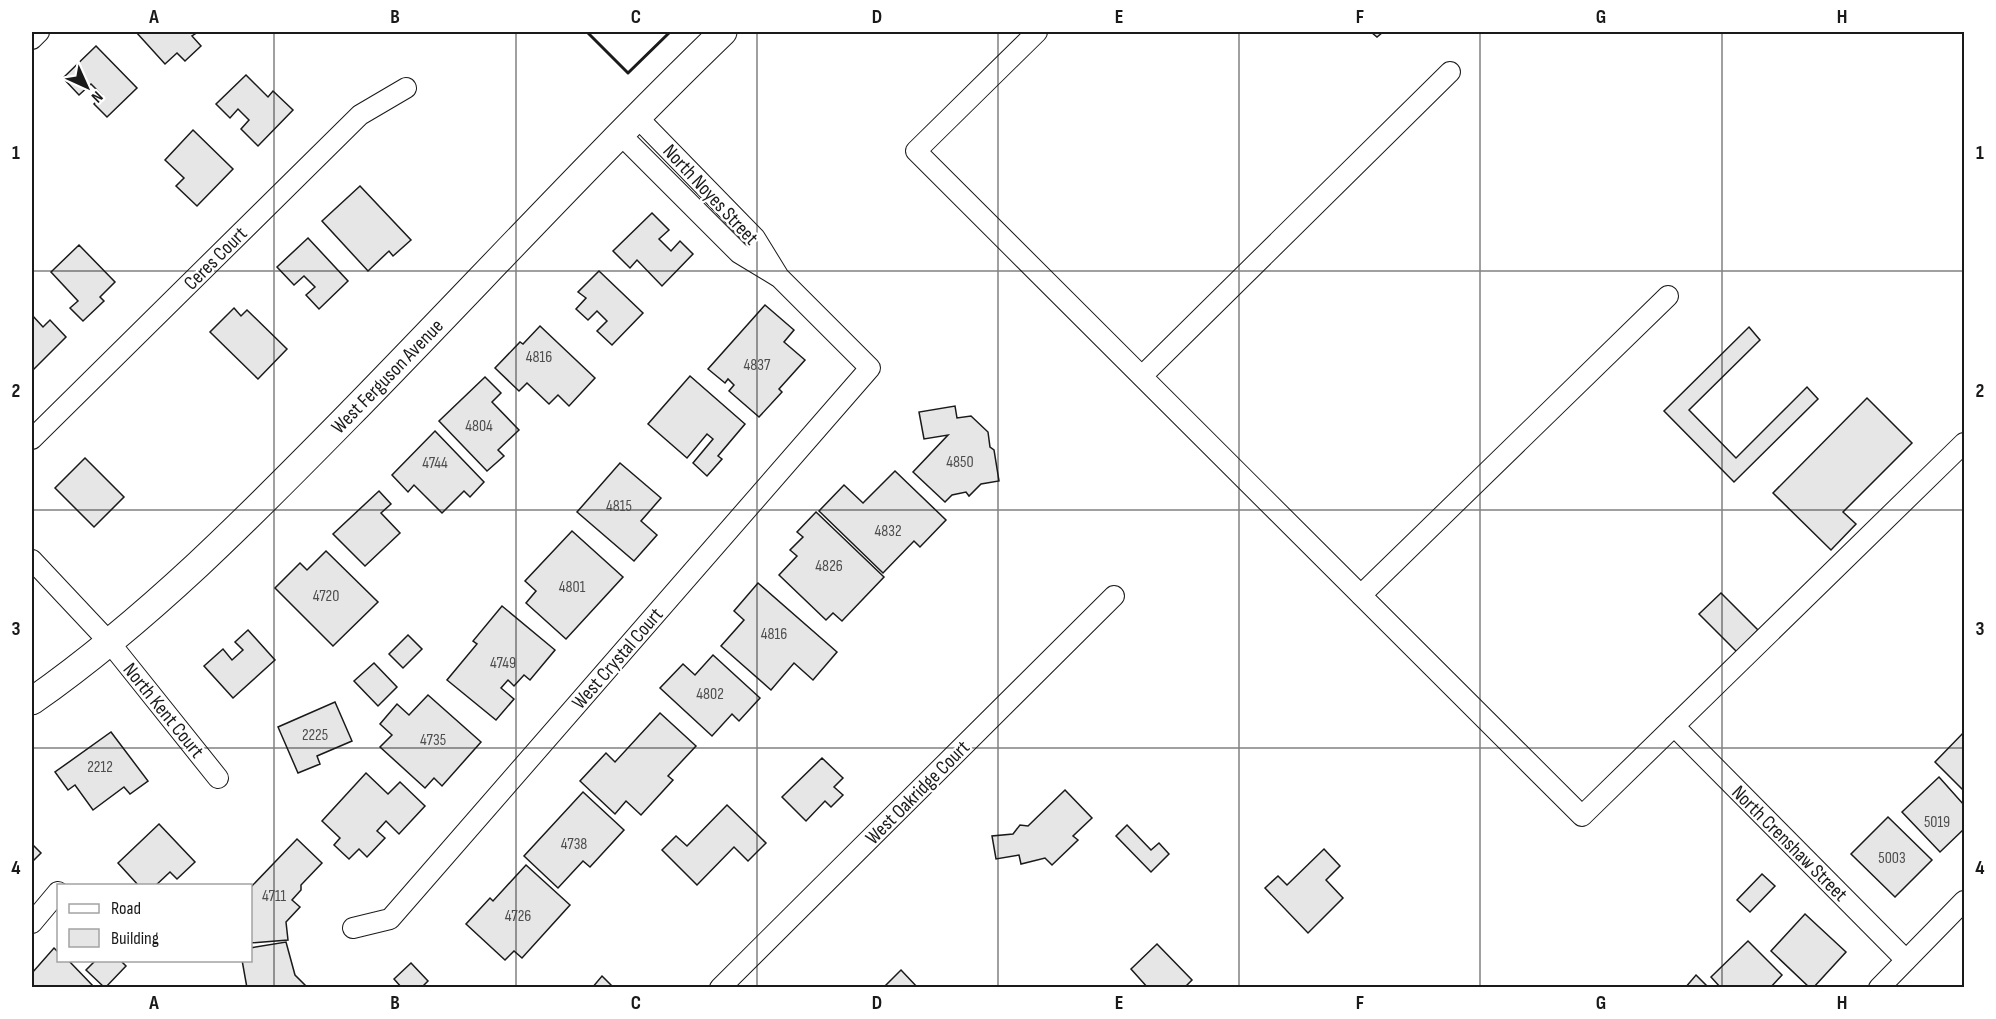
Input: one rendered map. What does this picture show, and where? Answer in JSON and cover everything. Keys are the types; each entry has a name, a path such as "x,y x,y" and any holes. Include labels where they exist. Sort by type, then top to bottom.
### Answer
{"street":[{"path":"32,39 39,32"},
{"name":"West Ferguson Avenue","path":"32,701 110,643 163,598 283,483 628,125 723,32"},
{"path":"1037,32 916,152 1582,816 1965,443"},
{"path":"1142,376 1450,72"},
{"name":"Ceres Court","path":"32,439 360,115 406,88"},
{"name":"North Noyes Street","path":"628,125 755,238 779,277 870,368"},
{"path":"1361,596 1668,296"},
{"name":"West Crystal Court","path":"353,928 390,919 870,368"},
{"name":"North Kent Court","path":"32,560 110,643 218,778"},
{"name":"West Oakridge Court","path":"720,987 1114,596"},
{"name":"North Crenshaw Street","path":"1674,726 1906,960"},
{"path":"32,923 57,894"},
{"path":"1879,987 1965,901"}],"building":[{"path":"136,32 198,32 192,36 201,46 185,61 177,53 165,64"},
{"path":"1371,32 1383,32 1377,37"},
{"path":"96,46 137,88 107,117 94,104 102,95 91,84 79,95 63,78"},
{"path":"246,75 268,97 273,91 293,110 258,146 241,129 249,120 238,109 230,118 216,104"},
{"path":"193,130 233,169 197,206 176,186 184,178 165,160"},
{"path":"360,186 411,240 393,256 389,251 368,271 322,221"},
{"path":"652,213 669,230 659,239 671,251 680,241 693,254 662,286 637,260 630,268 613,251"},
{"path":"308,238 348,281 319,309 306,295 315,287 304,276 294,285 277,267"},
{"path":"79,245 115,282 100,297 104,301 83,321 70,308 78,301 51,272"},
{"path":"599,271 643,313 612,345 597,331 607,321 597,311 588,320 576,309 586,298 578,292"},
{"path":"765,305 794,330 784,342 805,360 779,389 782,392 759,417 729,391 734,385 728,379 725,383 708,369"},
{"path":"234,308 241,316 247,310 287,349 258,379 210,332"},
{"path":"32,315 43,327 50,320 66,337 32,371"},
{"path":"540,326 595,378 569,406 558,395 549,404 527,383 519,391 495,368 520,342 523,344"},
{"path":"1749,327 1760,340 1689,410 1736,458 1807,387 1818,399 1734,482 1664,411"},
{"path":"690,376 745,424 718,456 722,459 707,476 693,463 713,439 707,434 687,458 648,424"},
{"path":"485,377 501,393 492,402 519,430 498,450 504,456 487,471 439,421"},
{"path":"1867,398 1912,443 1843,512 1856,524 1831,550 1773,493"},
{"path":"955,406 957,418 971,416 988,432 990,447 994,450 999,481 981,484 969,496 966,492 952,495 945,502 913,472 948,435 924,439 919,412"},
{"path":"435,431 484,482 470,497 464,491 442,513 414,485 408,492 392,475"},
{"path":"85,458 124,497 94,527 55,488"},
{"path":"620,463 661,498 641,521 657,535 634,561 577,512"},
{"path":"895,471 946,520 920,547 914,541 883,573 819,511 844,485 863,503"},
{"path":"379,491 391,504 381,513 400,533 365,566 333,534"},
{"path":"816,512 884,577 842,621 833,613 826,620 779,575 797,556 790,550 803,537 797,532"},
{"path":"572,531 623,577 566,639 526,603 536,591 525,581"},
{"path":"326,551 378,602 333,646 275,588 300,563 307,570"},
{"path":"758,583 837,652 813,680 794,663 771,690 721,646 744,620 734,611"},
{"path":"1721,593 1758,630 1737,652 1699,614"},
{"path":"502,606 555,650 530,680 524,675 514,686 508,680 501,688 514,699 496,720 447,680 477,644 473,641"},
{"path":"248,630 275,660 233,698 204,666 223,649 232,660 243,650 235,642"},
{"path":"408,635 422,649 403,668 389,654"},
{"path":"713,655 760,698 739,721 732,714 712,736 660,688 683,664 695,675"},
{"path":"374,663 397,687 378,706 354,681"},
{"path":"428,695 481,742 442,786 434,778 425,788 380,747 392,735 380,724 397,704 409,715"},
{"path":"335,702 352,741 317,756 320,764 298,773 278,727"},
{"path":"660,713 696,746 668,776 673,780 641,815 626,801 615,814 580,781 606,753 615,762"},
{"path":"111,732 148,781 130,794 124,787 93,810 75,785 68,790 55,772"},
{"path":"1964,732 1964,791 1935,762"},
{"path":"822,758 843,778 834,787 843,795 831,807 825,801 806,821 782,797"},
{"path":"366,773 388,794 400,782 425,806 399,834 386,821 377,831 385,838 367,857 359,849 349,859 334,845 340,838 322,821"},
{"path":"1939,777 1964,805 1964,829 1940,852 1902,812"},
{"path":"1065,790 1092,818 1073,836 1078,840 1052,865 1045,858 1021,864 1019,855 996,859 992,836 1013,834 1020,825 1028,826"},
{"path":"583,792 624,830 590,867 583,861 558,888 524,856"},
{"path":"727,805 766,843 748,861 734,847 697,885 662,850 676,836 687,846"},
{"path":"1888,817 1932,860 1895,897 1851,854"},
{"path":"159,824 195,862 177,879 170,872 157,884 137,884 118,863"},
{"path":"1127,825 1151,850 1159,843 1169,854 1151,872 1116,836"},
{"path":"297,839 322,863 301,885 301,890 292,900 300,907 286,922 288,940 252,943 252,886"},
{"path":"32,844 41,853 32,862"},
{"path":"1324,849 1340,866 1326,880 1343,898 1308,933 1265,888 1278,876 1287,885"},
{"path":"526,865 570,905 522,958 514,951 505,960 466,924 490,898 493,901"},
{"path":"1762,874 1775,886 1750,912 1737,900"},
{"path":"1805,914 1846,952 1813,988 1810,988 1771,951"},
{"path":"1748,941 1782,975 1770,988 1721,988 1711,977"},
{"path":"286,942 295,975 308,988 247,988 242,962 252,962 252,948"},
{"path":"1157,944 1192,980 1184,988 1148,988 1131,969"},
{"path":"54,948 57,951 57,962 70,962 95,988 32,988 32,973"},
{"path":"94,962 122,962 126,966 105,988 86,970"},
{"path":"411,963 428,981 421,988 402,988 394,979"},
{"path":"901,970 918,988 883,988"},
{"path":"1696,975 1709,988 1685,988"},
{"path":"602,976 614,988 592,988"}],"wall":[{"path":"587,32 628,73 670,32"}]}
